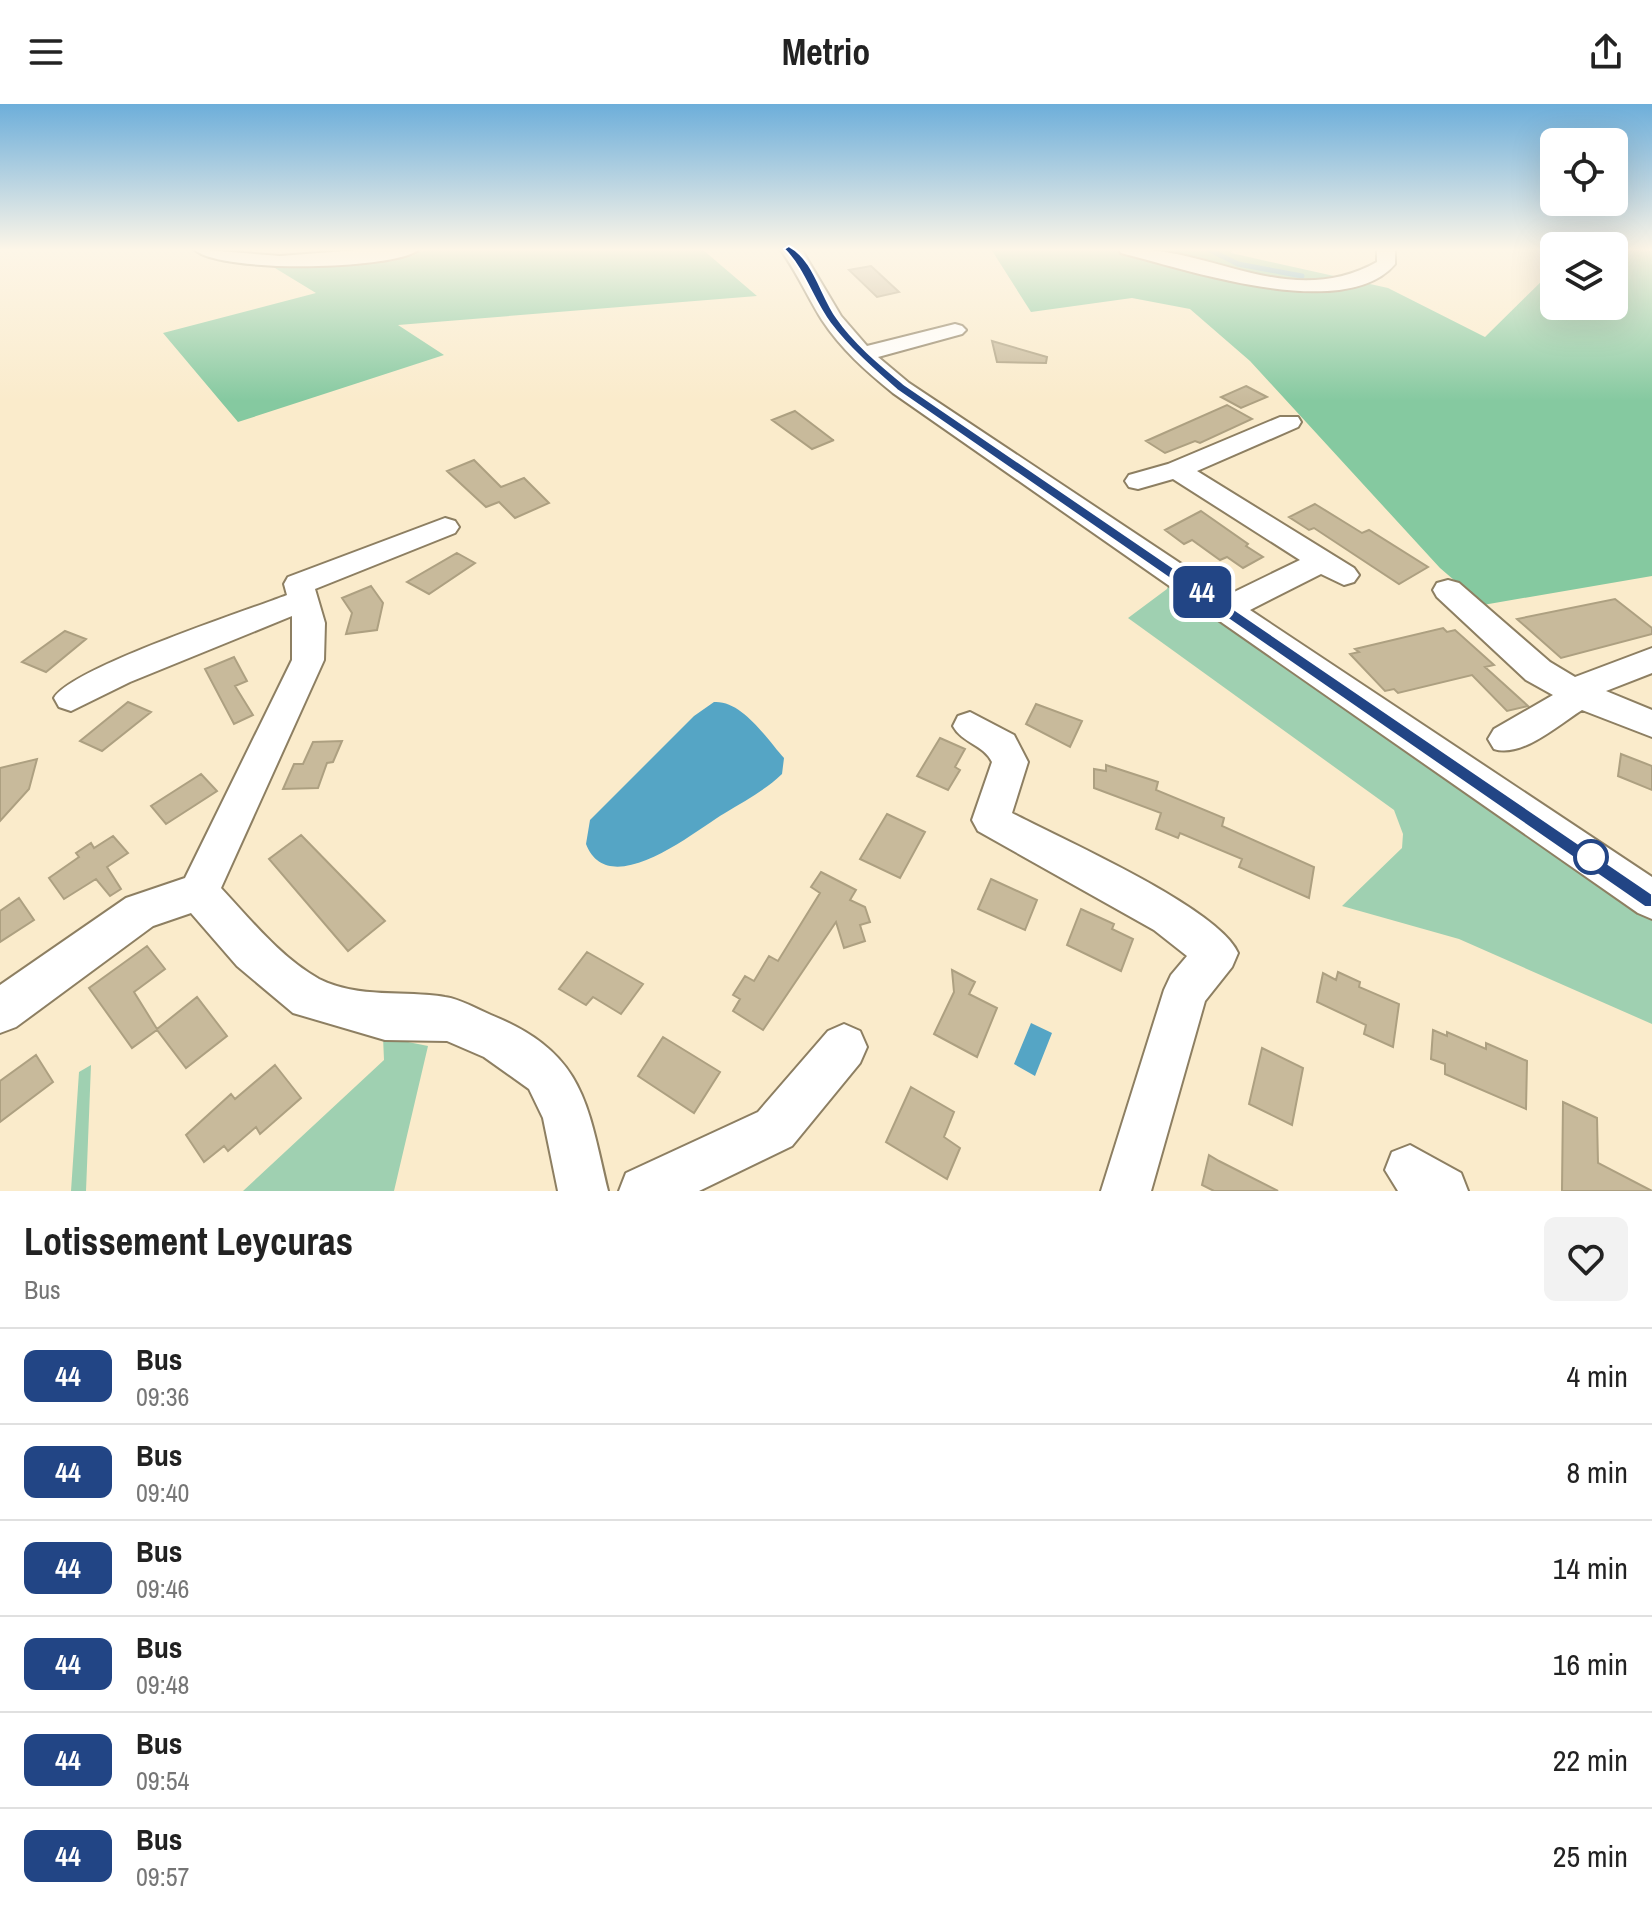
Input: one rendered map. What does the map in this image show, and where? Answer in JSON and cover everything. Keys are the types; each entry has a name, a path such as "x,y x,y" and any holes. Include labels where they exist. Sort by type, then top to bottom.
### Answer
{"street":[{"path":"822,300 833,320 862,354 901,388 1652,900"},
{"path":"862,354 955,330"},
{"path":"1138,481 1177,470 1289,422"},
{"path":"1177,470 1332,568 1227,609"},
{"path":"0,1011 140,911 199,892 308,660 309,623 299,584 445,527"},
{"path":"1448,590 1538,671 1576,693 1652,724"},
{"path":"71,698 118,673 303,600"},
{"path":"1506,739 1576,693 1652,660"},
{"path":"970,726 1002,745 1010,762 991,820 1169,917 1217,953 1186,990 1126,1191"},
{"path":"199,892 252,952 309,998 385,1018 447,1019 500,1041 545,1073 566,1113 583,1191"},
{"path":"644,1191 775,1129 844,1047"}],"green space":[{"path":"290,300 711,300 398,325 444,355 238,422 163,333"},
{"path":"1023,300 1120,300 1031,312"},
{"path":"1141,300 1411,300 1485,337 1523,300 1540,300 1540,320 1628,320 1628,300 1652,300 1652,576 1483,605 1440,568 1250,361 1190,309"},
{"path":"1170,578 1652,909 1652,1024 1459,939 1342,906 1402,848 1403,834 1394,810 1128,618 1167,589"},
{"path":"383,1037 428,1046 394,1191 243,1191 384,1060"},
{"path":"91,1065 86,1191 71,1191 79,1072"}],"water":[{"path":"714,702 734,707 753,722 784,758 782,774 755,795 653,857 632,865 613,866 597,860 586,844 590,820 694,716"},
{"path":"1031,1023 1052,1033 1035,1076 1014,1064"}],"building":[{"path":"992,341 1047,357 1046,363 997,362"},
{"path":"1246,386 1267,397 1241,408 1221,397"},
{"path":"1227,405 1252,419 1200,443 1195,441 1165,453 1146,441"},
{"path":"795,411 834,440 812,449 772,420"},
{"path":"474,460 501,487 524,478 549,503 515,518 499,502 486,507 447,471"},
{"path":"1315,504 1362,533 1369,530 1428,567 1399,584 1314,528 1309,530 1289,517"},
{"path":"1201,511 1263,557 1243,568 1227,557 1220,560 1192,540 1184,544 1165,530"},
{"path":"457,553 475,563 429,594 407,582"},
{"path":"371,586 383,603 377,630 346,634 352,613 342,598"},
{"path":"1615,599 1652,628 1652,634 1561,658 1517,619"},
{"path":"1443,628 1447,632 1455,630 1494,665 1485,667 1528,706 1507,711 1472,675 1398,693 1394,689 1385,691 1350,654 1359,652 1355,649"},
{"path":"65,631 86,639 46,672 22,662"},
{"path":"234,657 247,681 235,686 253,715 234,724 205,669"},
{"path":"128,702 151,712 102,751 80,741"},
{"path":"1036,704 1082,721 1070,747 1026,724"},
{"path":"940,738 965,749 955,767 960,770 948,790 917,776"},
{"path":"342,741 333,762 327,763 318,788 283,789 294,764 303,764 313,742"},
{"path":"1621,754 1652,766 1652,790 1618,776"},
{"path":"37,759 29,789 0,821 0,768"},
{"path":"1106,765 1158,782 1156,790 1224,818 1222,826 1314,867 1309,898 1239,867 1242,859 1180,833 1178,838 1156,829 1161,813 1094,788 1094,769 1106,771"},
{"path":"201,774 217,791 166,824 151,806"},
{"path":"887,814 925,832 900,878 860,859"},
{"path":"301,835 385,921 348,951 269,859"},
{"path":"113,836 128,853 107,867 121,889 110,896 96,879 64,899 49,878 79,857 76,853 91,843 94,848"},
{"path":"821,872 856,890 850,900 865,907 870,922 860,925 865,941 844,948 836,922 763,1030 733,1011 740,999 733,995 745,976 754,981 769,956 778,961 820,893 811,887"},
{"path":"991,879 1037,900 1025,930 978,909"},
{"path":"19,898 34,920 0,942 0,911"},
{"path":"1081,909 1114,924 1112,929 1133,939 1121,971 1067,945"},
{"path":"147,946 165,969 134,992 157,1029 197,997 227,1036 186,1068 157,1030 132,1048 89,988"},
{"path":"587,952 643,984 621,1014 593,997 586,1005 559,989"},
{"path":"952,970 975,982 969,994 997,1008 977,1057 934,1034 954,992"},
{"path":"1338,972 1360,982 1359,987 1399,1004 1393,1047 1364,1034 1366,1025 1317,1002 1323,973 1336,980"},
{"path":"1433,1030 1447,1036 1447,1032 1486,1049 1486,1043 1527,1061 1526,1109 1445,1074 1445,1064 1431,1059"},
{"path":"663,1037 720,1072 694,1113 638,1076"},
{"path":"1262,1048 1303,1068 1292,1125 1249,1104"},
{"path":"36,1055 53,1082 0,1122 0,1081"},
{"path":"275,1065 301,1098 260,1134 256,1127 228,1151 224,1146 204,1162 186,1135 231,1094 235,1099"},
{"path":"911,1087 954,1112 944,1137 960,1148 947,1179 886,1142"},
{"path":"1563,1102 1597,1118 1598,1163 1652,1191 1562,1191"},
{"path":"1209,1155 1278,1191 1214,1191 1202,1185"}],"bus line":[{"name":"44","path":"822,300 833,320 862,354 901,388 1652,901"}]}
